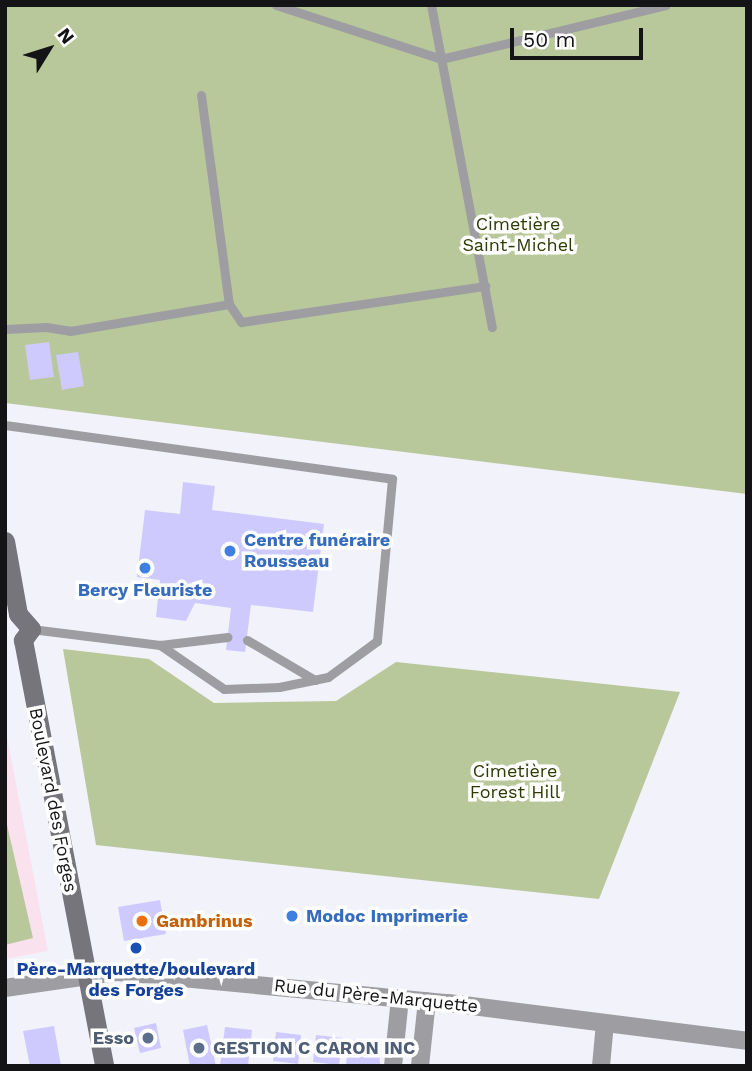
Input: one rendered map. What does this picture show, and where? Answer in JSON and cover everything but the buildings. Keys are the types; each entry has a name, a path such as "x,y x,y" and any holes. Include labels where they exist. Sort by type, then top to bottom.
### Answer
{"main road":[{"path":"5,541 18,614 31,629"},
{"name":"Boulevard des Forges","path":"31,629 23,640 104,1066"}],"street":[{"name":"Rue du Père-Marquette","path":"5,988 86,974 184,976 427,1001 747,1041"},
{"path":"393,1066 400,998"},
{"path":"420,1066 427,1001"},
{"path":"601,1066 606,1023"}],"lane":[{"path":"276,5 441,59 666,5"},
{"path":"431,5 492,327"},
{"path":"201,95 229,304 241,323 485,286"},
{"path":"5,329 46,327 70,331 229,304"},
{"path":"5,425 392,479 377,641 328,677 224,689 160,645"},
{"path":"31,629 160,645 228,637"},
{"path":"247,640 315,680"}],"shaded area":[{"path":"5,726 48,951 5,959"}],"green space":[{"name":"Cimetière Saint-Michel","path":"5,5 747,5 747,494 5,403"},
{"name":"Cimetière Forest Hill","path":"63,649 149,659 214,703 336,701 396,662 680,692 599,899 96,845"},
{"path":"5,816 33,938 5,945"}],"place":[{"name":"Centre funéraire Rousseau","path":"230,551"},
{"name":"Bercy Fleuriste","path":"145,568"},
{"name":"Modoc Imprimerie","path":"292,916"},
{"name":"Gambrinus","path":"142,921"},
{"name":"Père-Marquette/boulevard des Forges","path":"136,948"},
{"name":"Esso","path":"148,1038"},
{"name":"GESTION C CARON INC","path":"199,1048"}]}
